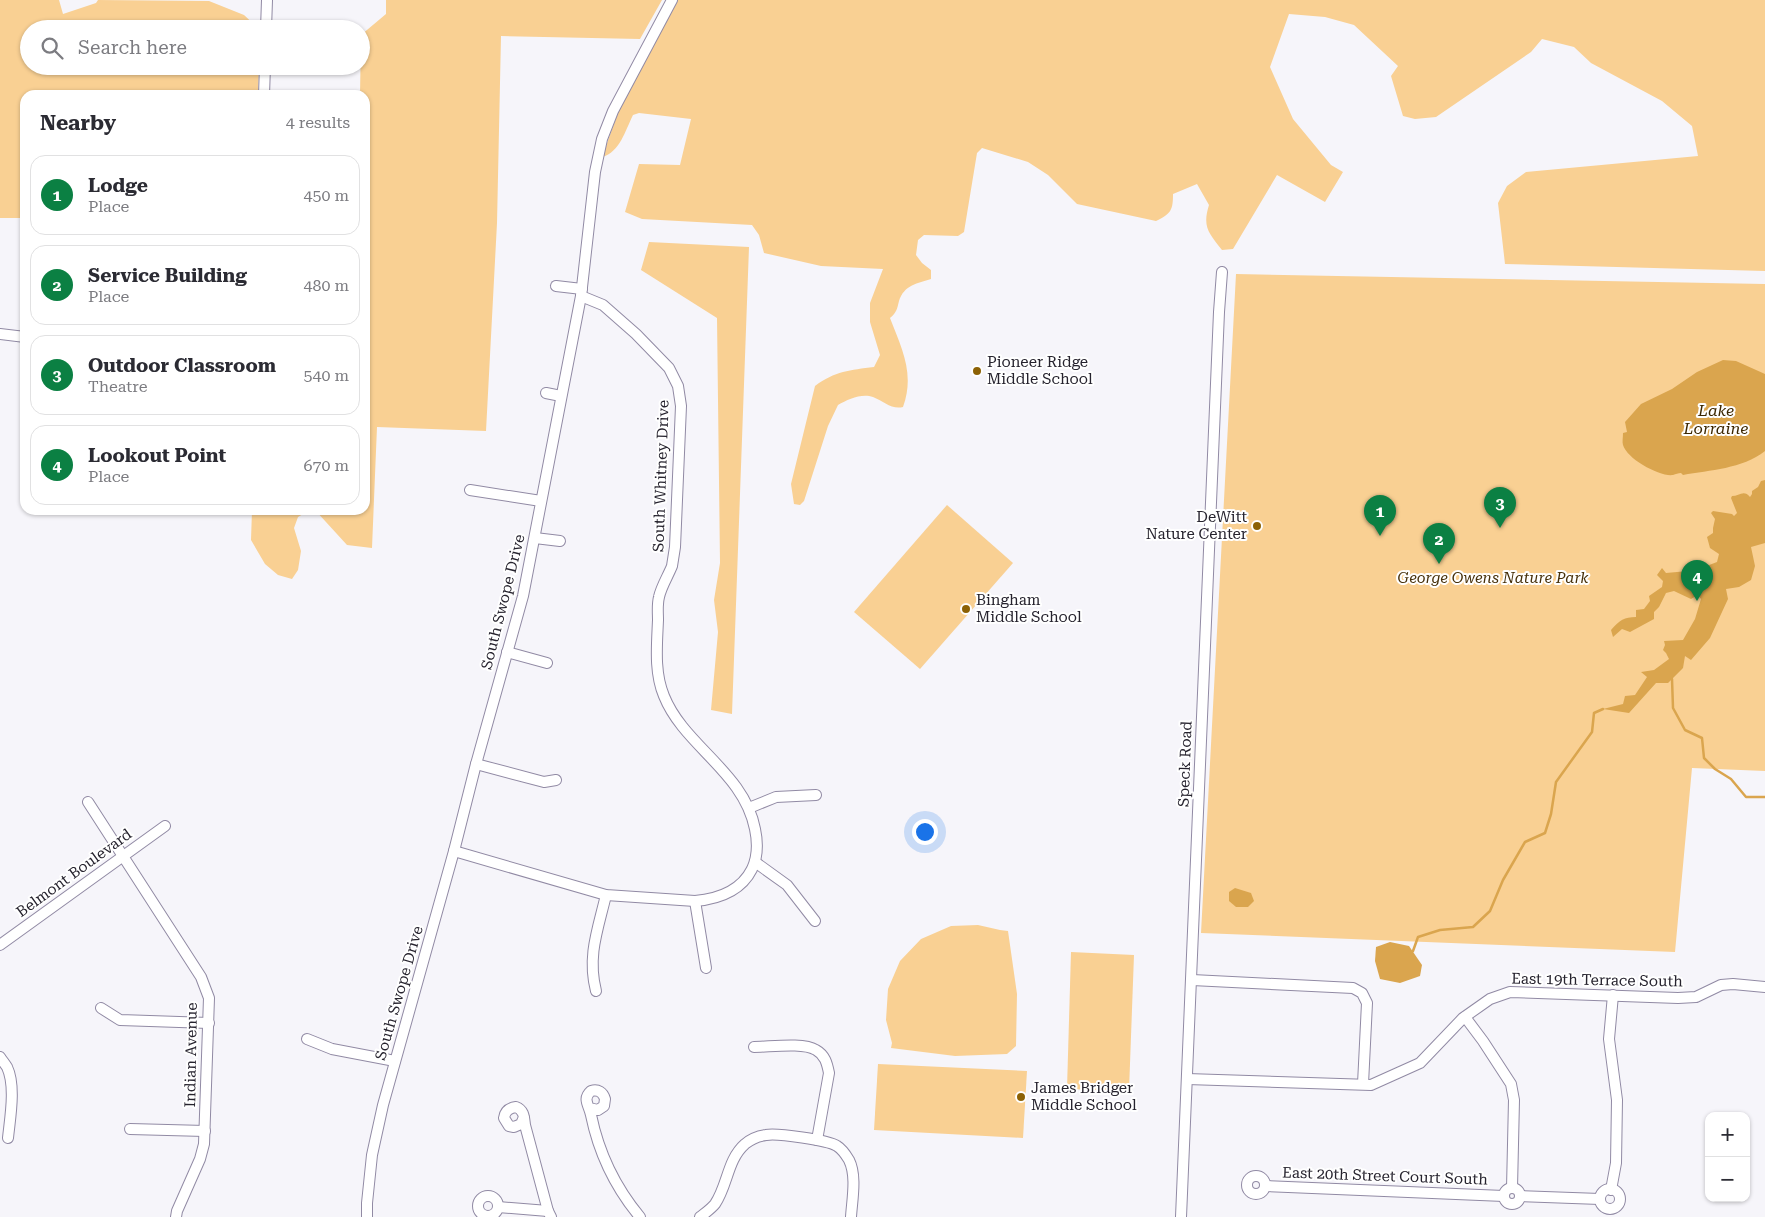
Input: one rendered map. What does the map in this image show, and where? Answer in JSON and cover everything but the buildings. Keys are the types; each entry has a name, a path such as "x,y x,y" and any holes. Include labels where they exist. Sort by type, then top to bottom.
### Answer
{"street":[{"path":"266,20 267,0"},
{"name":"South Swope Drive","path":"367,1217 372,1155 383,1105 523,596 582,293 595,172 602,139 613,111 672,0"},
{"path":"264,90 265,75"},
{"name":"Speck Road","path":"1181,1217 1222,272"},
{"name":"South Whitney Drive","path":"454,851 606,895 695,901 720,897 736,888 749,875 755,862 758,843 754,819 743,795 732,780 676,718 664,696 658,675 659,597 672,565 675,547 681,406 678,386 669,368 636,334 603,305 582,293 556,286"},
{"path":"0,334 20,336"},
{"path":"546,393 561,396"},
{"path":"470,490 541,501"},
{"path":"534,538 560,541"},
{"path":"507,652 547,663"},
{"path":"476,764 544,782 556,780"},
{"path":"749,808 776,797 816,795"},
{"name":"Indian Avenue","path":"88,802 201,977 209,998 205,1131 200,1159 176,1217"},
{"name":"Belmont Boulevard","path":"0,945 165,826"},
{"path":"755,862 787,885 815,921"},
{"path":"596,991 592,976 592,956 606,895"},
{"path":"695,901 706,968"},
{"path":"1192,980 1353,988 1362,993 1367,1003 1363,1084"},
{"name":"East 19th Terrace South","path":"1187,1079 1371,1084 1420,1063 1465,1017 1490,999 1510,992 1678,998 1696,996 1721,985 1734,984 1765,987"},
{"path":"1600,1199 1604,1192 1612,1190 1616,1162 1617,1100 1609,1039 1612,995"},
{"path":"101,1008 120,1020 208,1023"},
{"path":"1465,1017 1483,1040 1511,1084 1514,1100 1512,1188 1519,1192 1520,1196"},
{"path":"307,1039 332,1049 395,1061"},
{"path":"754,1047 803,1046 816,1049 824,1056 829,1073 817,1140"},
{"path":"0,1057 7,1067 11,1086 8,1138"},
{"path":"589,1108 604,1162 617,1186 640,1217"},
{"path":"498,1206 549,1214 524,1117"},
{"path":"130,1129 205,1131"},
{"path":"700,1217 713,1206 722,1192 731,1163 740,1149 747,1142 759,1136 769,1134 817,1140 836,1145 842,1150 850,1162 853,1175 851,1217"},
{"name":"East 20th Street Court South","path":"1265,1186 1504,1196"},
{"name":"East 20th Street Court South","path":"1504,1196 1508,1189 1512,1188"},
{"name":"East 20th Street Court South","path":"1504,1196 1510,1204 1516,1203 1520,1196 1600,1199 1604,1207 1609,1209 1615,1208 1619,1198 1617,1193 1612,1190"}],"green space":[{"path":"0,0 59,0 63,14 96,3 98,0 209,1 244,15 249,20 20,20 20,75 259,75 258,90 20,90 20,218 0,218"},
{"path":"386,0 662,0 640,39 501,36 497,223 486,431 377,427 372,548 347,545 320,515 370,515 370,90 360,90 360,75 370,75 370,27 386,14"},
{"path":"678,0 1765,0 1765,271 1505,264 1498,203 1507,186 1526,172 1698,156 1692,126 1662,101 1591,63 1574,47 1542,39 1531,52 1436,117 1415,119 1403,116 1391,76 1398,66 1354,25 1325,17 1289,14 1270,67 1293,119 1331,165 1343,172 1325,202 1277,175 1233,249 1222,250 1208,229 1206,219 1209,205 1197,184 1173,194 1170,211 1156,221 1077,204 1048,175 1028,162 982,148 977,153 964,232 958,236 924,235 918,240 916,255 931,270 931,279 904,291 895,312 890,318 906,362 908,384 903,407 891,406 869,396 860,396 838,405 828,426 804,501 800,505 794,504 791,484 815,386 836,374 874,367 880,355 870,322 870,303 883,269 821,266 764,253 759,235 752,225 642,219 625,212 639,164 680,165 691,119 639,113 633,115 618,146 602,157 619,110"},
{"path":"649,242 749,247 732,714 711,710 718,632 714,600 720,563 717,318 641,270"},
{"name":"George Owens Nature Park","path":"1236,274 1765,284 1765,771 1692,768 1675,952 1201,933"},
{"path":"947,505 1013,563 920,669 854,612"},
{"path":"252,515 301,515 298,517 294,528 301,551 298,570 292,579 278,575 265,564 251,540"},
{"path":"978,925 1008,931 1017,994 1016,1046 1007,1054 955,1056 891,1048 892,1043 886,1020 888,989 900,961 921,939 951,926"},
{"path":"1071,952 1134,955 1129,1091 1067,1089"},
{"path":"878,1064 1027,1071 1023,1138 874,1130"}],"water":[{"name":"Lake Lorraine","path":"1723,360 1736,361 1765,374 1765,451 1746,462 1736,465 1683,475 1681,473 1667,475 1660,473 1645,466 1631,456 1623,444 1623,433 1627,432 1625,422 1641,404 1672,389 1697,372"},
{"path":"1765,480 1765,543 1751,547 1755,566 1751,580 1739,587 1726,589 1728,599 1710,638 1691,660 1685,656 1683,668 1668,683 1656,683 1629,713 1603,709 1623,704 1625,696 1635,695 1647,677 1641,672 1654,670 1669,659 1663,650 1664,641 1683,640 1695,619 1701,599 1698,595 1691,599 1674,591 1666,593 1659,607 1654,612 1654,619 1630,632 1622,629 1613,637 1611,630 1622,620 1636,617 1636,610 1644,609 1650,601 1649,596 1662,587 1663,581 1657,575 1662,568 1666,573 1688,571 1692,577 1700,577 1704,567 1717,562 1719,554 1710,548 1707,537 1713,533 1715,519 1711,513 1713,511 1734,516 1737,513 1731,498 1732,496 1746,493 1750,497 1752,491 1758,487 1761,481"},
{"path":"1235,888 1251,893 1254,901 1248,907 1236,907 1229,901 1229,892"},
{"path":"1390,942 1409,946 1422,965 1420,976 1400,983 1380,979 1375,961 1376,947"}],"waterway":[{"path":"1672,679 1673,708 1685,730 1702,738 1704,758 1715,769 1731,779 1746,797 1765,797"},
{"path":"1413,951 1418,937 1440,930 1473,927 1490,911 1503,880 1525,842 1545,833 1551,814 1556,782 1592,732 1594,713 1603,709"}],"place":[{"name":"Pioneer Ridge Middle School","path":"977,371"},
{"name":"DeWitt Nature Center","path":"1257,526"},
{"name":"Outdoor Classroom","path":"1500,528"},
{"name":"Lodge","path":"1380,536"},
{"name":"Service Building","path":"1439,564"},
{"name":"Lookout Point","path":"1697,601"},
{"name":"Bingham Middle School","path":"966,609"},
{"name":"James Bridger Middle School","path":"1021,1097"}]}
